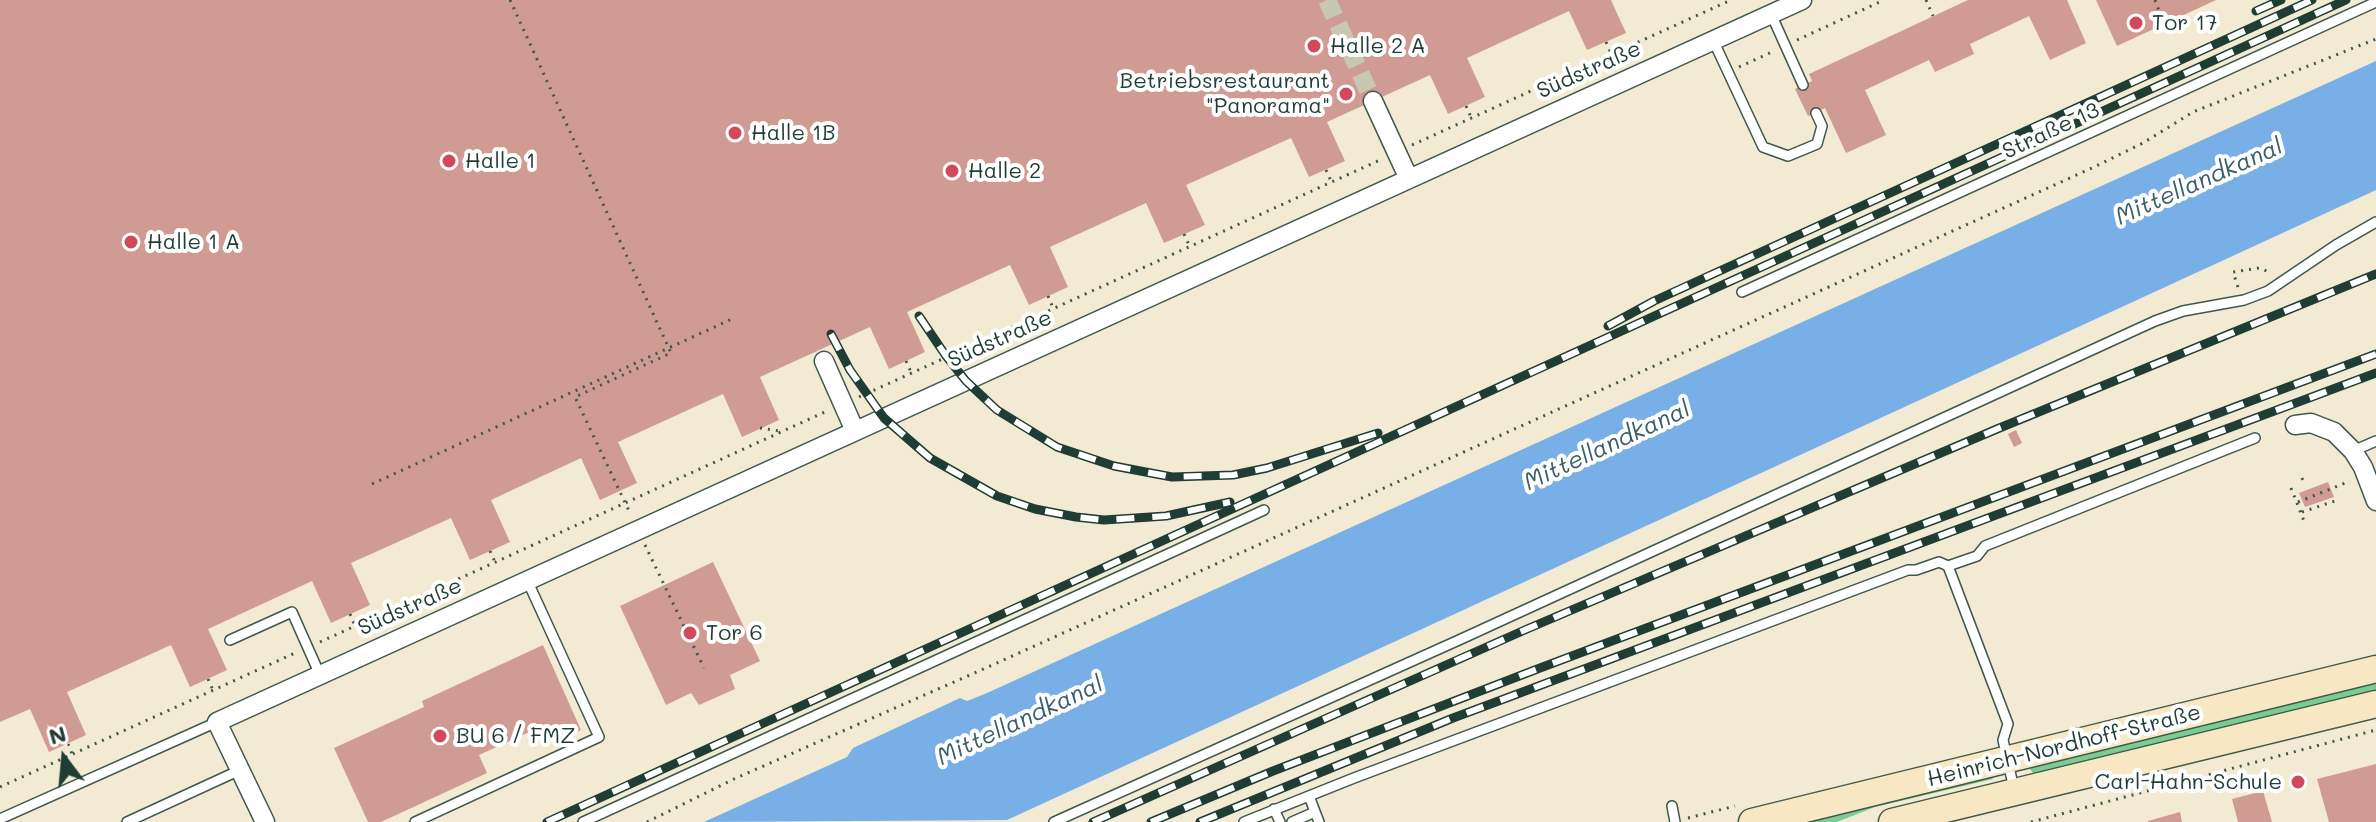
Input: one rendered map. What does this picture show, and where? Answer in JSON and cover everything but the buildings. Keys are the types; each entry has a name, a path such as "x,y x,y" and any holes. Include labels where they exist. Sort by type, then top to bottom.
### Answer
{"main road":[{"name":"Heinrich-Nordhoff-Straße","path":"1752,822 2376,669"},
{"name":"Heinrich-Nordhoff-Straße","path":"1892,822 2376,704"}],"street":[{"name":"Südstraße","path":"217,722 1802,0"},
{"path":"1373,101 1409,179"},
{"path":"824,361 855,431"},
{"path":"2295,425 2311,423 2334,432 2353,451 2363,467 2376,501"},
{"path":"217,722 261,819"}],"lane":[{"name":"Straße 13","path":"1742,292 2376,2"},
{"path":"1771,14 1803,85"},
{"path":"1713,40 1763,147 1788,156 1817,144 1822,126 1816,113"},
{"path":"1054,822 1474,634 2155,321 2183,311 2244,300 2268,291 2376,222"},
{"path":"1244,822 1908,570 1939,562 1948,566 1977,556 1985,546 2255,438"},
{"path":"2353,451 2376,441"},
{"path":"583,822 1264,510"},
{"path":"1948,566 2008,724 2003,740 2015,792"},
{"path":"415,822 599,737 527,580"},
{"path":"230,640 292,612 320,675"},
{"path":"2,820 217,722"},
{"path":"127,822 240,770"},
{"path":"1292,822 1317,817 1309,796"},
{"path":"1672,806 1675,822"},
{"path":"1274,809 1280,822"}],"path":[{"path":"510,0 670,348 671,353 575,397 704,668"},
{"path":"0,787 1731,0"},
{"path":"1728,72 1884,0"},
{"path":"1926,0 1933,16"},
{"path":"2155,0 2161,16"},
{"path":"647,822 734,779 1032,648 2092,168 2143,143 2193,112 2376,39"},
{"path":"1606,42 1612,54"},
{"path":"1466,106 1472,118"},
{"path":"1326,170 1331,182"},
{"path":"1184,234 1190,246"},
{"path":"2240,291 2233,272 2259,268 2289,278"},
{"path":"1048,296 1053,308"},
{"path":"372,484 734,318"},
{"path":"906,361 911,373"},
{"path":"760,428 783,431"},
{"path":"2298,502 2352,480"},
{"path":"2291,488 2304,521"},
{"path":"2302,512 2338,500"},
{"path":"490,551 495,562"},
{"path":"350,614 355,626"},
{"path":"208,679 213,690"},
{"path":"2031,822 2376,730"},
{"path":"68,744 72,754"}],"green space":[{"path":"2376,681 2376,697 2055,775 2033,773 2029,768 2032,765"},
{"path":"1991,773 1993,779 1875,807 1837,822 1794,822"}],"water":[{"name":"Mittellandkanal","path":"2376,61 2376,190 1007,820 704,822 847,757 853,748 960,698 967,701 987,693"}],"tunnel":[{"path":"1327,0 1373,101"}],"railway":[{"path":"2256,11 2281,0"},
{"path":"1608,326 1654,301 2312,0"},
{"path":"547,822 2346,0"},
{"path":"1093,822 1527,629 1997,429 2376,274"},
{"path":"919,316 966,381 997,410 1057,447 1114,466 1172,477 1233,475 1267,468 1378,433"},
{"path":"831,334 850,370 884,418 930,458 997,496 1035,509 1104,520 1166,516 1230,502"},
{"path":"1151,822 1273,771 1540,668 2376,354"},
{"path":"1200,822 1453,718 2376,373"}],"place":[{"name":"Tor 17","path":"2136,23"},
{"name":"Halle 2 A","path":"1314,46"},
{"name":"Betriebsrestaurant \"Panorama\"","path":"1346,94"},
{"name":"Halle 1B","path":"735,133"},
{"name":"Halle 1","path":"449,161"},
{"name":"Halle 2","path":"952,171"},
{"name":"Halle 1 A","path":"131,242"},
{"name":"Tor 6","path":"690,633"},
{"name":"BU 6 / FMZ","path":"440,736"},
{"name":"Carl-Hahn-Schule","path":"2298,782"}]}
